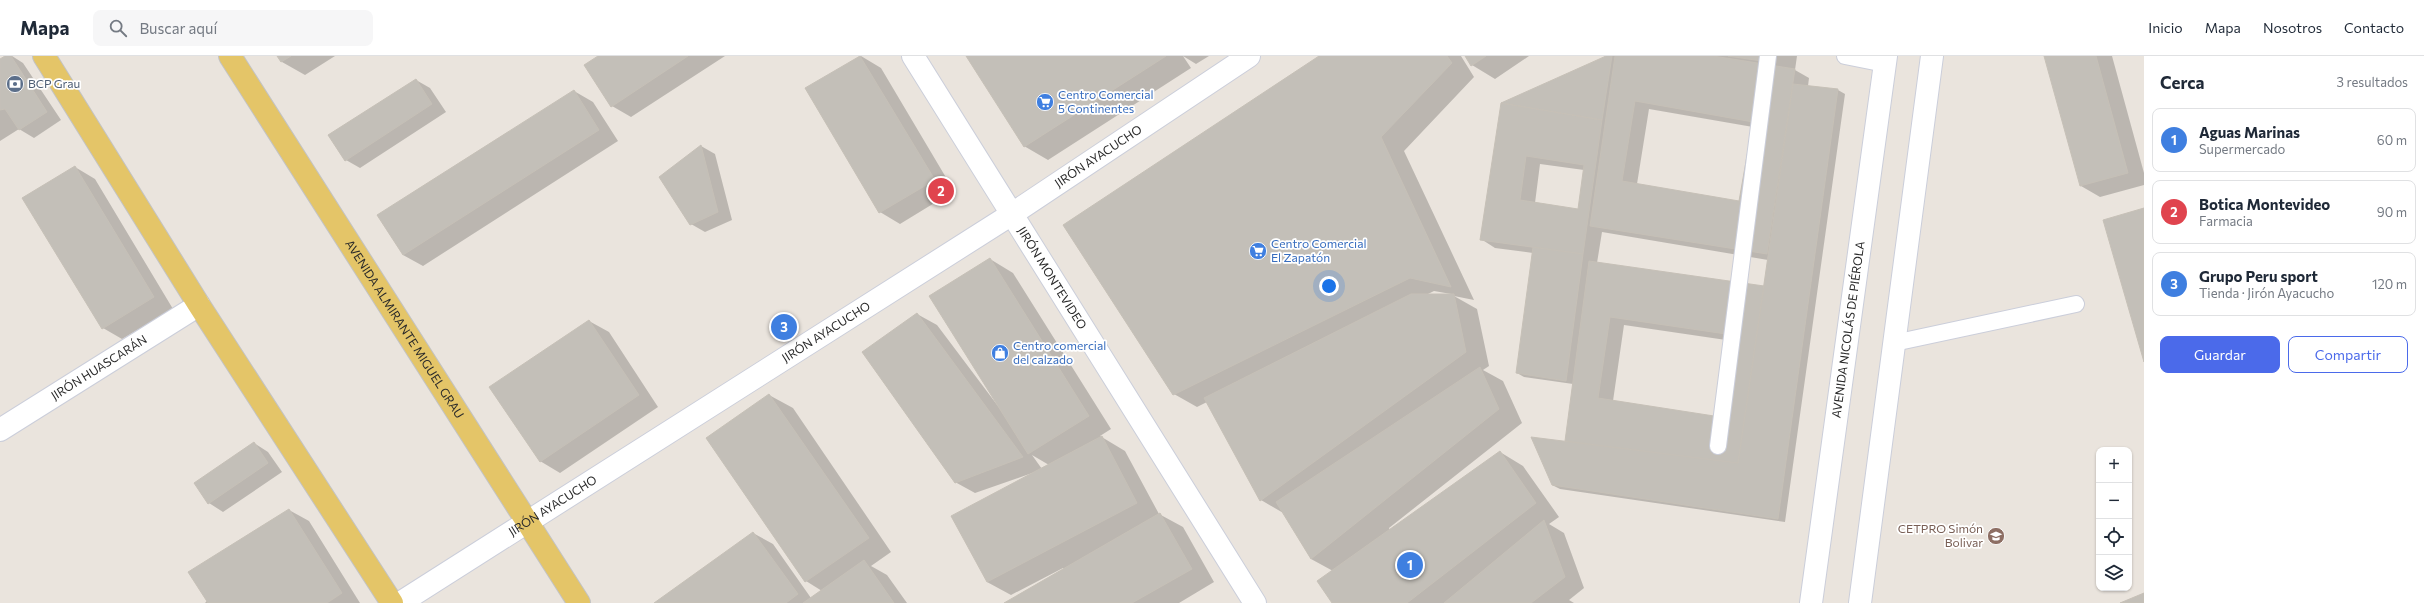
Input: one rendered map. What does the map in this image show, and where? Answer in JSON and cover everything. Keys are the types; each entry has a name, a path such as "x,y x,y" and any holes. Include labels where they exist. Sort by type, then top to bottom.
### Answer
{"main road":[{"path":"44,56 199,305 392,603"},
{"name":"AVENIDA ALMIRANTE MIGUEL GRAU","path":"230,56 522,526 579,603"}],"street":[{"name":"JIRÓN MONTEVIDEO","path":"913,56 1255,603"},
{"name":"JIRÓN AYACUCHO","path":"408,598 1012,214 1249,56"},
{"path":"1860,603 1932,56"},
{"name":"AVENIDA NICOLÁS DE PIÉROLA","path":"1811,603 1886,60"},
{"name":"JIRÓN HUASCARÁN","path":"0,430 199,305"}],"lane":[{"path":"1718,446 1768,56"},
{"path":"1845,56 1886,60"},
{"path":"1894,343 2076,304"}],"building":[{"name":"BCP Grau","path":"5,56 11,56 47,112 19,130 5,109 0,110 0,59"},
{"path":"277,56 291,56 281,62"},
{"path":"598,56 688,56 611,107 584,65"},
{"path":"860,56 935,180 879,213 805,88"},
{"name":"Centro Comercial 5 Continentes","path":"966,56 1166,56 1024,147"},
{"name":"Centro Comercial El Zapatón","path":"1319,56 1447,56 1452,63 1381,137 1451,287 1410,278 1173,395 1063,225"},
{"path":"1465,56 1486,56 1471,66"},
{"path":"1606,56 1612,56 1602,120 1501,103"},
{"path":"1615,56 1713,56 1795,69 1767,254 1590,226","holes":["1635,101 1753,122 1739,201 1622,181"]},
{"path":"1728,56 1776,56 1775,63"},
{"path":"2044,56 2096,56 2128,173 2080,186"},
{"path":"416,79 432,104 345,161 328,135"},
{"path":"1793,84 1838,89 1778,519 1552,485 1531,437 1738,463"},
{"path":"574,90 599,130 403,255 377,215"},
{"path":"1501,103 1602,120 1583,254 1480,240","holes":["1526,156 1584,165 1578,209 1520,200"]},
{"path":"701,145 718,212 690,225 659,177"},
{"path":"75,166 154,297 102,329 22,198"},
{"path":"2144,208 2144,362 2103,220"},
{"path":"1533,247 1583,254 1566,381 1516,373"},
{"path":"990,258 1089,416 1028,454 929,296"},
{"path":"1589,261 1764,286 1738,463 1565,441","holes":["1610,317 1726,334 1714,416 1598,398"]},
{"path":"1411,294 1454,294 1466,352 1260,501 1204,398"},
{"path":"917,313 1023,457 955,483 862,352"},
{"path":"589,320 639,395 540,462 489,387"},
{"path":"1480,367 1499,409 1311,559 1276,502"},
{"path":"769,394 869,538 805,582 706,438"},
{"path":"1102,436 1137,503 987,582 951,516"},
{"path":"254,442 268,463 208,504 194,483"},
{"path":"1500,451 1536,503 1407,603 1332,603 1317,581"},
{"path":"289,509 342,593 327,603 208,603 188,572"},
{"path":"1160,513 1192,569 1132,603 1004,603"},
{"path":"1544,520 1565,577 1531,603 1444,603"},
{"path":"753,532 798,594 786,603 654,603"},
{"path":"864,560 894,603 803,603"},
{"path":"2144,593 2144,603 2120,603"}],"place":[{"name":"BCP Grau","path":"15,84"},
{"name":"Centro Comercial 5 Continentes","path":"1045,102"},
{"name":"Botica Montevideo","path":"941,191"},
{"name":"Centro Comercial El Zapatón","path":"1258,251"},
{"name":"Grupo Peru sport","path":"784,327"},
{"name":"Centro comercial del calzado","path":"1000,353"},
{"name":"CETPRO Simón Bolivar","path":"1996,536"},
{"name":"Aguas Marinas","path":"1410,565"}]}
